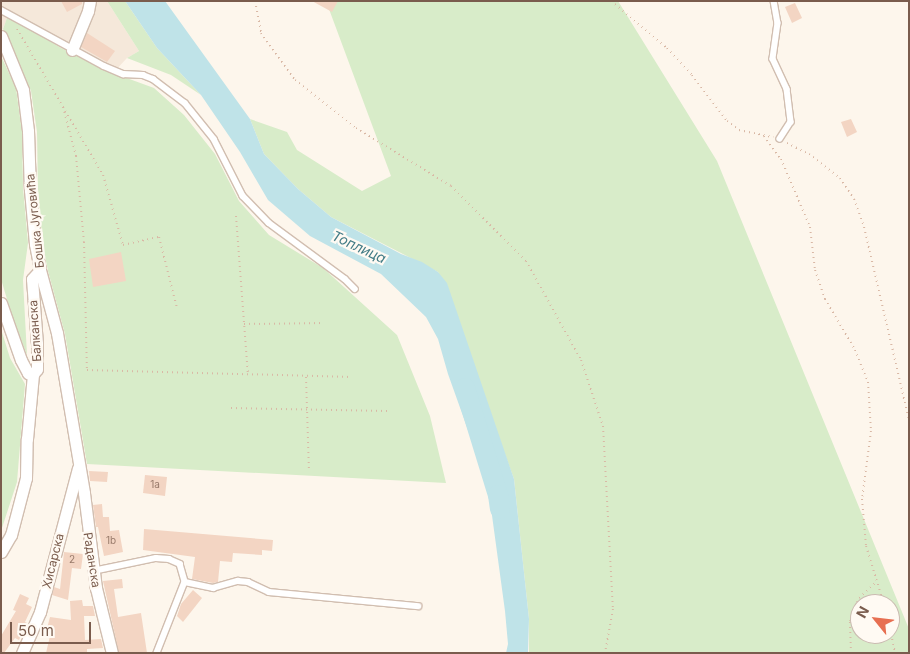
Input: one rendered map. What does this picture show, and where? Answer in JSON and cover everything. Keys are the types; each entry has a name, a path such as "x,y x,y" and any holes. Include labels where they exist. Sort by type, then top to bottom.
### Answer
{"street":[{"path":"72,50 88,11 90,1"},
{"name":"Бошка Југовића","path":"1,36 23,90 28,131 30,190 40,270 57,332 78,467"},
{"name":"Балканска","path":"1,303 21,360 28,372 33,374 37,369 37,344 32,279 40,270"},
{"path":"1,552 10,534 26,478 26,439 33,374"},
{"name":"Раданска","path":"78,467 93,571 112,653"},
{"name":"Хисарска","path":"22,653 42,603 78,467"}],"lane":[{"path":"774,1 778,23 773,59 788,89 790,122 780,139"},
{"path":"1,10 72,50 123,74 143,75 153,79 185,103 214,139 243,196 269,223 345,279 355,289"},
{"path":"93,571 163,558 180,564 185,582 157,653"},
{"path":"185,582 213,588 238,581 248,582 269,592 418,606"}],"path":[{"path":"254,1 261,33 295,80 356,128 451,186 526,261 581,360 604,426 613,609 605,653"},
{"path":"611,1 667,48 692,75 727,121 738,130 780,139 809,154 840,178 854,199 864,227 909,420"},
{"path":"12,24 20,31 103,175 124,245 159,237 177,308"},
{"path":"63,107 76,156 84,242 87,370 352,377"},
{"path":"763,136 781,159 810,227 815,270 826,299 855,350 868,382 871,431 862,499 866,546 881,594"},
{"path":"236,216 248,374"},
{"path":"244,324 324,323"},
{"path":"306,376 309,472"},
{"path":"231,408 387,411"},
{"path":"851,653 850,621 859,598 877,581"}],"shaded area":[{"path":"1,1 107,1 139,51 127,58 113,73 61,48 19,22 7,19 1,33"}],"green space":[{"path":"107,1 125,1 157,48 201,95 171,75 127,58 139,51"},
{"path":"326,1 618,1 717,161 895,594 850,594 850,644 900,644 900,607 909,629 909,653 529,653 529,619 514,479 438,272 331,217 298,189 264,154 250,119 287,132 297,150 362,191 391,176"},
{"path":"7,18 19,22 61,48 113,73 154,88 184,115 215,154 239,201 269,235 323,268 397,335 430,416 446,483 87,464 65,334 43,246 38,191 37,132 31,91 3,29"},
{"path":"1,56 16,88 22,132 23,188 28,243 23,280 27,355 12,316 1,279"},
{"path":"1,329 10,358 25,384 17,482 1,531"}],"water":[{"path":"125,1 165,1 250,119 264,154 298,189 331,217 401,254 422,262 438,272 447,283 514,479 529,619 528,653 506,653 508,644 505,611 488,486 448,374 438,339 426,317 381,274 310,236 268,200 240,152 201,95 157,48","holes":["467,408 472,412 491,450 497,481 494,483 470,422"]}],"building":[{"path":"61,1 82,1 82,4 67,12"},
{"path":"312,1 338,1 332,12"},
{"path":"795,3 802,18 792,23 785,7"},
{"path":"87,33 115,51 107,62 81,47"},
{"path":"851,119 857,132 847,137 841,122"},
{"path":"121,252 126,281 93,287 89,259"},
{"path":"89,471 108,472 107,482 90,481"},
{"path":"145,475 167,477 165,496 143,493"},
{"path":"102,504 103,517 109,517 110,531 119,530 123,552 104,556 98,527 96,527 93,505"},
{"path":"144,529 273,540 272,551 262,550 262,555 233,553 232,562 220,561 218,582 213,583 192,579 195,557 143,550"},
{"path":"64,552 83,554 81,569 72,568 68,600 52,595 54,587 60,589"},
{"path":"122,579 123,588 114,589 118,617 141,613 147,653 119,653 103,581"},
{"path":"193,590 202,598 183,622 177,616 181,604"},
{"path":"20,594 29,598 26,604 32,607 25,622 27,623 19,640 15,638 4,653 1,653 1,636 16,611 13,610"},
{"path":"82,600 83,606 93,606 95,616 84,616 85,640 101,639 103,648 87,649 87,653 46,653 50,636 45,636 50,617 71,620 70,601"}],"waterway":[{"name":"Топлица","path":"465,388 498,495 500,509"}]}
